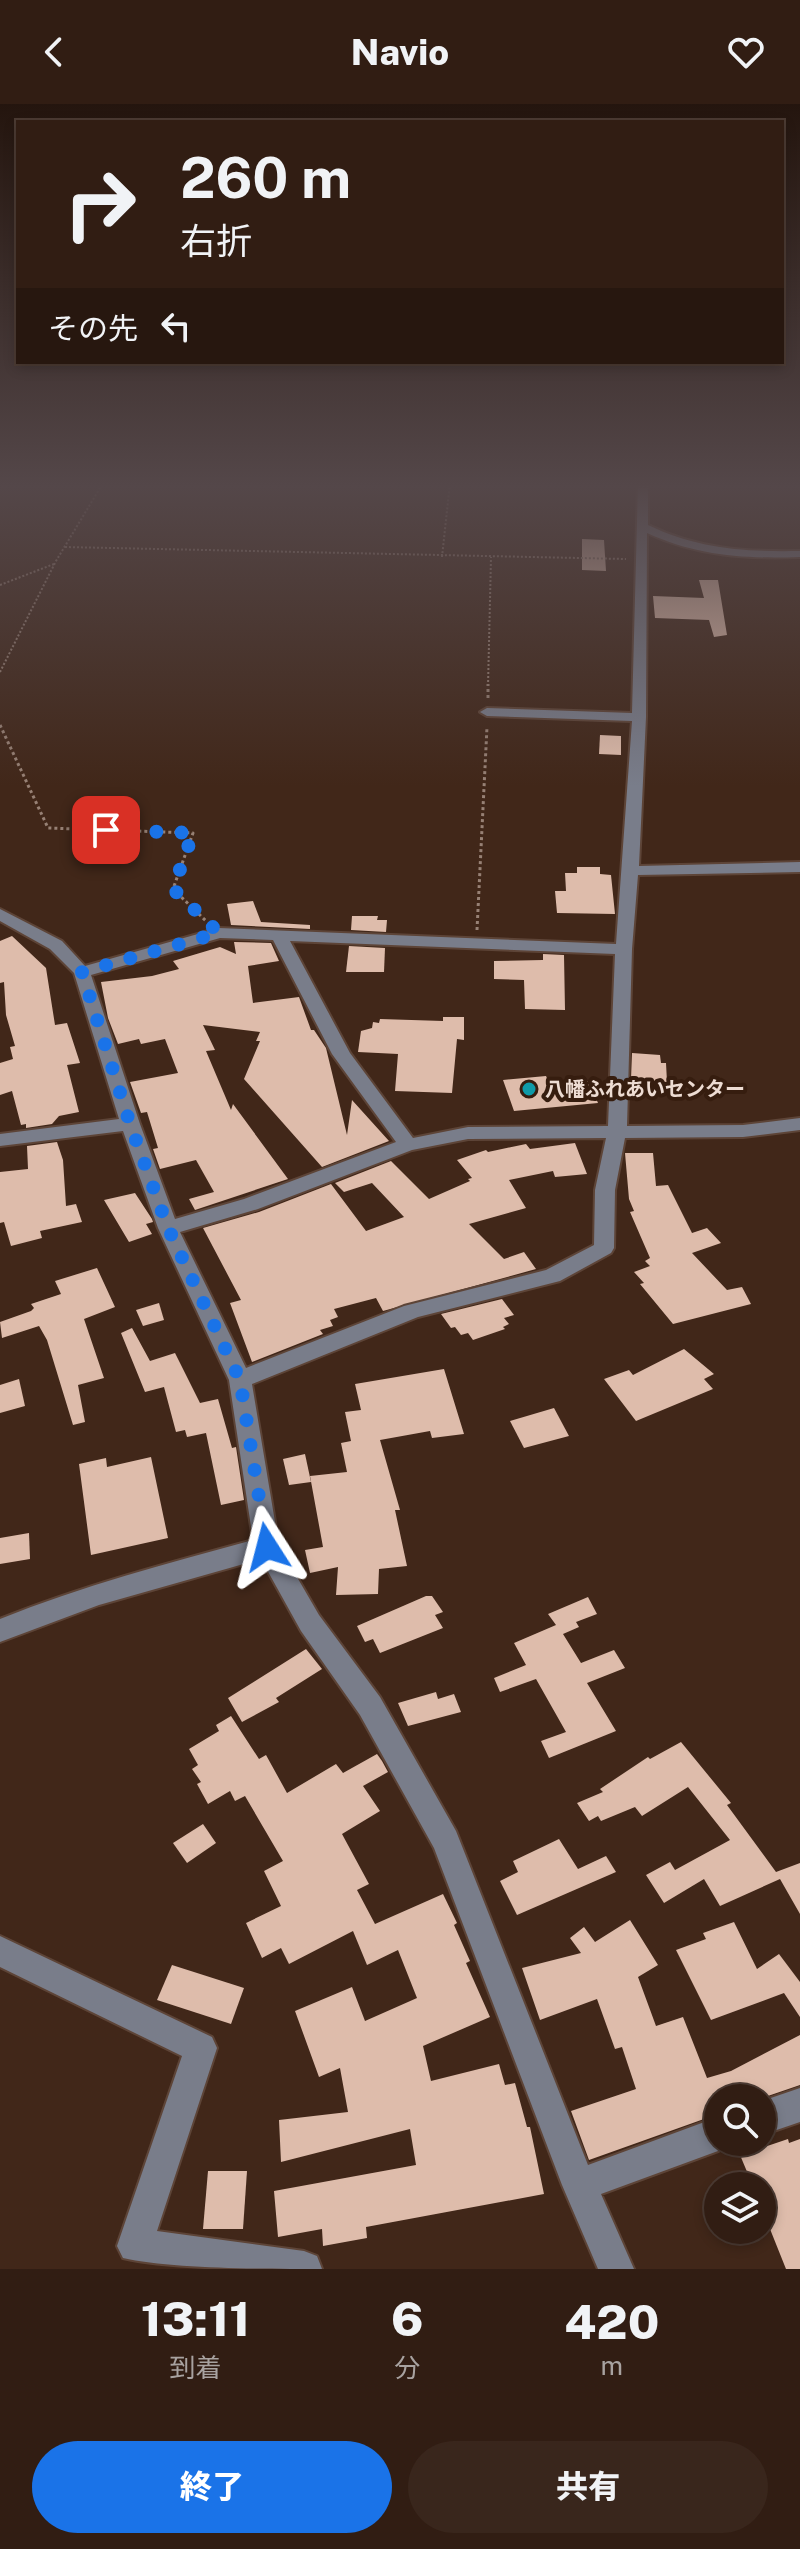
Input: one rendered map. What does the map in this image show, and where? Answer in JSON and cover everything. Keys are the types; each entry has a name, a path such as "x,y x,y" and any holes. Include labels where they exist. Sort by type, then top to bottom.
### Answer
{"street":[{"path":"240,1380 412,1311 552,1276 604,1248 605,1190 617,1130 624,949 639,717 642,584"},
{"path":"487,712 639,717"},
{"path":"631,871 800,867"},
{"path":"0,914 56,945 82,972 130,1124 168,1228 240,1380 267,1547 310,1623 370,1706 446,1841 579,2185 616,2269"},
{"path":"82,972 219,933 624,949"},
{"path":"279,936 341,1054 408,1145"},
{"path":"0,1140 130,1124"},
{"path":"168,1228 251,1204 408,1145 468,1133 743,1131 800,1125"},
{"path":"0,1631 38,1615 150,1578 267,1547"},
{"path":"0,1951 201,2048 135,2246 304,2269"},
{"path":"776,2113 800,2105"},
{"path":"579,2185 704,2139"}],"path":[{"path":"0,672 44,584"},
{"path":"479,944 490,584"},
{"path":"0,725 48,828 193,833 173,889 219,933"}],"building":[{"path":"700,584 719,584 727,635 714,637 709,620 655,618 653,596 704,598"},
{"path":"600,735 621,736 621,755 599,754"},
{"path":"577,867 600,867 600,874 611,875 615,914 557,913 555,891 566,891 565,873 577,873"},
{"path":"253,901 261,922 310,925 310,929 231,925 227,904"},
{"path":"352,916 378,916 377,920 387,920 386,932 351,930"},
{"path":"12,936 46,968 55,1025 67,1023 80,1063 67,1065 79,1112 59,1116 52,1124 26,1128 26,1124 21,1125 12,1091 0,1095 0,1063 13,1059 10,1047 15,1046 6,1015 4,982 0,983 0,941"},
{"path":"234,942 271,943 279,961 248,966 253,1003 299,997 311,1030 326,1048 347,1135 352,1100 389,1141 322,1167 244,1079 260,1041 256,1041 260,1032 203,1025 215,1050 206,1051 231,1110 233,1104 288,1179 195,1210 189,1199 214,1192 196,1160 160,1169 153,1149 158,1148 147,1112 141,1113 130,1082 178,1073 165,1039 141,1044 139,1039 118,1044 108,1018 101,982 152,976 179,969 173,961 220,947 236,954"},
{"path":"349,946 385,948 384,972 346,972"},
{"path":"543,954 564,955 565,1010 525,1009 524,980 494,979 494,961 543,960"},
{"path":"443,1017 464,1017 464,1040 457,1039 452,1093 395,1091 398,1054 358,1052 361,1031 372,1028 373,1022 379,1023 380,1019 443,1021"},
{"path":"632,1053 660,1055 661,1063 666,1063 667,1082 631,1079"},
{"name":"八幡ふれあいセンター","path":"546,1076 550,1085 589,1081 598,1103 514,1111 503,1080"},
{"path":"57,1142 63,1160 66,1206 76,1204 82,1222 40,1231 42,1238 11,1246 4,1222 0,1223 0,1172 28,1169 27,1146"},
{"path":"575,1143 587,1174 555,1177 553,1171 509,1180 526,1208 469,1224 504,1259 524,1252 536,1269 383,1311 376,1298 334,1309 338,1317 330,1320 333,1326 320,1330 323,1334 252,1362 230,1303 241,1300 203,1228 259,1212 331,1184 366,1231 404,1217 372,1183 344,1192 335,1183 391,1161 429,1199 470,1181 468,1179 472,1178 457,1160 486,1150 526,1144 530,1149"},
{"path":"625,1153 653,1153 656,1186 668,1185 692,1233 707,1228 721,1243 692,1253 727,1290 742,1287 751,1304 673,1324 640,1284 644,1283 634,1272 650,1266 645,1261 650,1258 630,1212 634,1211 629,1199"},
{"path":"135,1193 152,1219 153,1222 146,1224 152,1234 129,1242 104,1200"},
{"path":"97,1268 115,1307 84,1319 104,1378 78,1385 85,1422 73,1425 47,1340 39,1326 2,1338 0,1322 31,1311 34,1308 31,1304 61,1294 55,1281"},
{"path":"502,1299 514,1315 504,1318 509,1324 503,1327 505,1329 473,1340 468,1333 461,1335 455,1327 451,1328 441,1314"},
{"path":"159,1303 164,1320 143,1326 136,1310"},
{"path":"132,1328 150,1361 175,1353 200,1403 218,1399 232,1448 236,1447 244,1500 221,1505 206,1433 187,1437 185,1430 176,1432 164,1387 145,1392 121,1333"},
{"path":"684,1349 714,1374 704,1379 713,1389 636,1421 604,1379 629,1370 633,1375"},
{"path":"444,1369 464,1434 432,1438 430,1431 380,1440 400,1510 395,1510 407,1566 379,1569 378,1594 336,1595 338,1567 310,1573 305,1550 323,1547 310,1476 347,1472 341,1443 351,1441 345,1412 361,1410 355,1384"},
{"path":"19,1379 25,1406 0,1413 0,1385"},
{"path":"554,1408 569,1436 524,1448 510,1421"},
{"path":"305,1454 311,1482 289,1485 283,1459"},
{"path":"151,1457 168,1538 91,1555 79,1464 106,1458 107,1467"},
{"path":"29,1533 30,1559 0,1564 0,1538"},
{"path":"432,1596 443,1612 435,1615 443,1628 380,1653 373,1639 365,1642 357,1626"},
{"path":"588,1597 597,1614 576,1622 579,1627 563,1634 581,1663 614,1650 625,1668 587,1683 616,1731 549,1758 541,1741 566,1732 536,1679 500,1692 494,1678 526,1665 514,1643 556,1625 548,1614"},
{"path":"306,1649 322,1669 276,1698 279,1702 242,1722 228,1698"},
{"path":"436,1692 438,1699 454,1694 461,1712 408,1726 398,1703"},
{"path":"231,1716 259,1759 266,1755 287,1793 336,1764 343,1773 377,1754 382,1761 388,1772 363,1786 380,1811 342,1834 369,1884 357,1890 375,1924 443,1894 470,1961 466,1963 490,2017 423,2046 431,2081 499,2064 505,2085 515,2083 527,2127 530,2127 544,2194 366,2227 367,2238 323,2246 322,2229 278,2237 274,2191 416,2165 410,2129 281,2162 279,2120 348,2112 340,2068 319,2077 295,2011 352,1987 365,2021 417,1998 398,1950 367,1965 353,1931 289,1964 281,1948 262,1958 246,1923 281,1906 264,1871 283,1861 245,1796 235,1801 230,1791 208,1804 197,1784 201,1782 192,1769 198,1765 189,1749 219,1731 216,1725"},
{"path":"681,1742 731,1803 727,1805 776,1872 800,1863 800,1914 780,1879 720,1906 704,1879 664,1903 646,1875 670,1862 675,1870 730,1840 688,1787 642,1816 635,1807 601,1821 598,1816 589,1821 577,1803 603,1792 600,1789 648,1757 650,1759"},
{"path":"203,1824 216,1843 187,1863 173,1843"},
{"path":"559,1839 578,1869 606,1856 616,1872 517,1915 500,1881 518,1872 513,1861"},
{"path":"630,1920 658,1965 638,1977 656,2026 683,2017 707,2078 731,2071 800,2035 800,2085 776,2093 776,2084 704,2084 704,2119 589,2160 571,2111 636,2089 622,2047 615,2049 597,1999 540,2020 522,1968 581,1953 570,1938 584,1927 595,1942"},
{"path":"734,1922 757,1969 779,1954 800,1982 800,2017 784,1993 711,2020 676,1950 706,1939 703,1933"},
{"path":"172,1965 244,1988 231,2024 157,2000"},
{"path":"800,2139 800,2269 786,2269 776,2244 776,2172 747,2172 740,2156 776,2156 776,2143"},
{"path":"208,2171 247,2171 243,2229 203,2229"}],"place":[{"name":"八幡ふれあいセンター","path":"529,1089"}],"route":[{"path":"106,830 193,833 173,889 219,933 82,972 130,1124 168,1228 240,1380 267,1547"}]}
